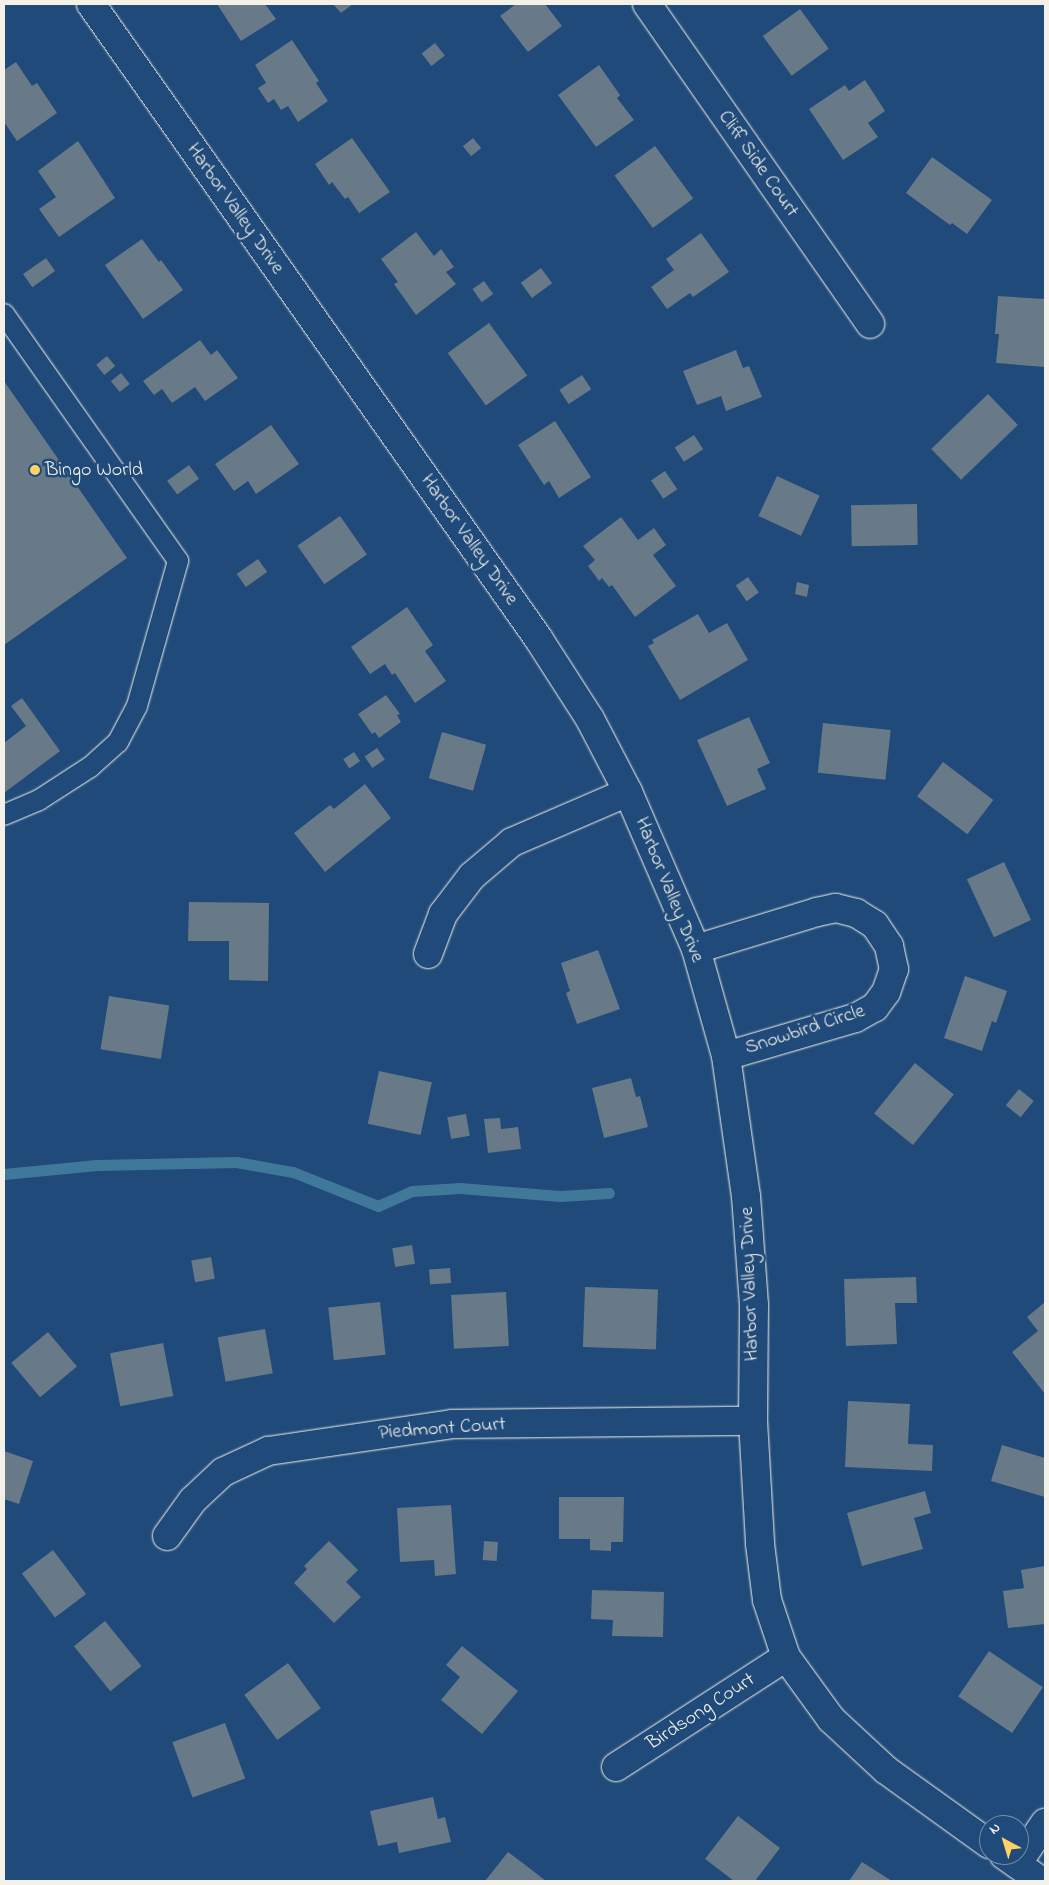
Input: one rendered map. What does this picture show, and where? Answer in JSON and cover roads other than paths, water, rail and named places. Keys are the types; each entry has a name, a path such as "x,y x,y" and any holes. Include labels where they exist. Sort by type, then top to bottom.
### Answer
{"street":[{"name":"Harbor Valley Drive","path":"91,4 538,638 590,719 628,792 696,949 726,1056 748,1216 754,1305 753,1421 760,1544 767,1600 786,1657 831,1718 865,1751 886,1770 979,1837"},
{"name":"Cliff Side Court","path":"647,4 870,324"},
{"path":"428,954 443,914 472,876 512,842 628,792"},
{"name":"Snowbird Circle","path":"696,949 817,912 836,908 856,913 875,926 889,946 894,969 886,992 875,1007 855,1018 726,1056"},
{"name":"Piedmont Court","path":"167,1536 193,1500 223,1472 268,1451 452,1424 753,1421"},
{"name":"Birdsong Court","path":"616,1767 786,1657"},
{"path":"1029,1840 1045,1823"},
{"path":"1017,1865 1041,1881"}],"lane":[{"path":"4,314 178,561 137,706 118,742 90,767 38,800 4,815"}],"waterway":[{"path":"4,1174 97,1165 236,1162 293,1172 378,1206 412,1191 460,1188 560,1196 609,1193"}],"place":[{"name":"Bingo World","path":"35,470"}]}
